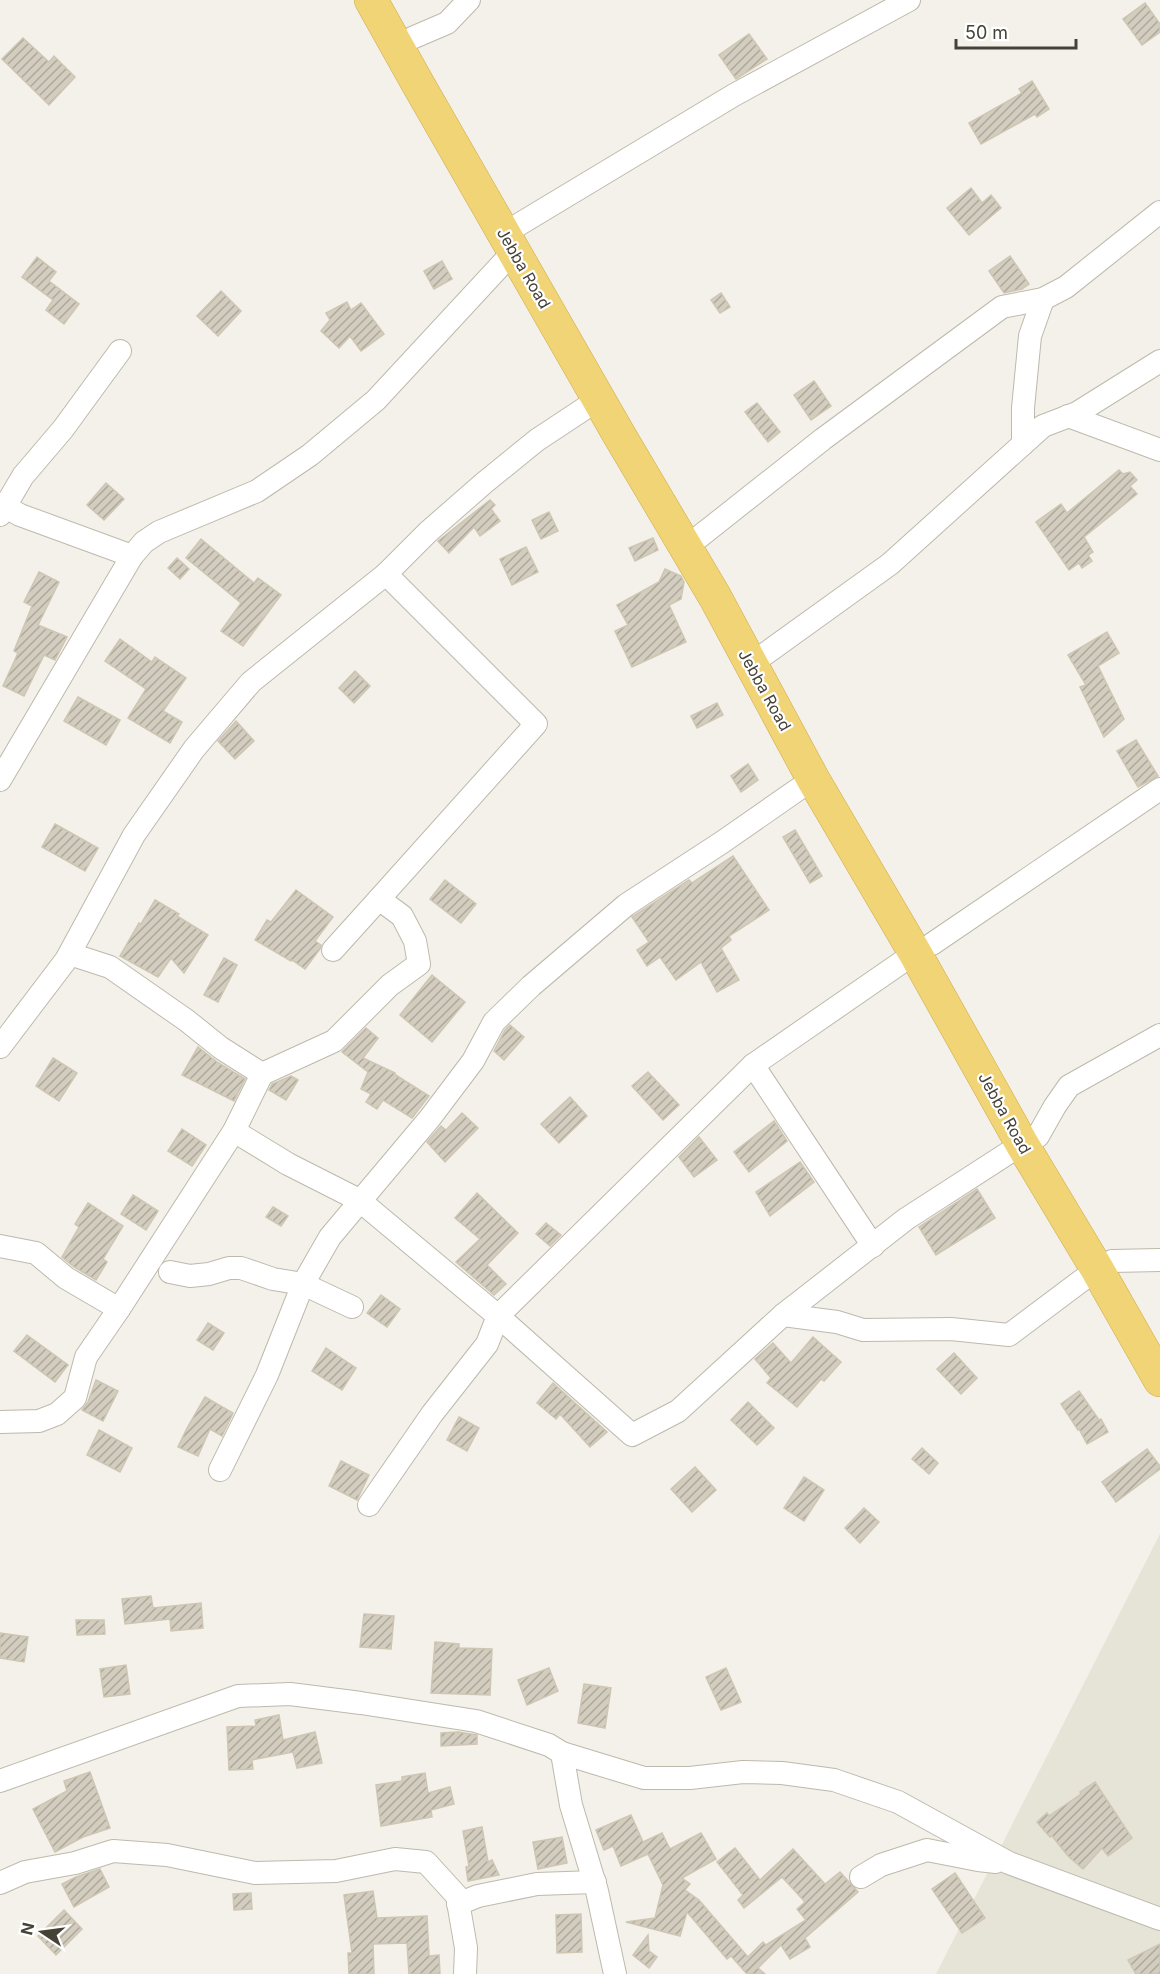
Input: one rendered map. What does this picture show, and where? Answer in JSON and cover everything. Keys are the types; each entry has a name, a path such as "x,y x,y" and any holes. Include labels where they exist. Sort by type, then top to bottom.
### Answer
{"highway":[{"name":"Jebba Road","path":"371,0 516,238 632,417 737,608 765,654 1030,1140 1105,1265 1160,1344"},
{"name":"Jebba Road","path":"391,0 599,399 715,597 813,779 924,948"},
{"name":"Jebba Road","path":"1105,1265 1160,1380"}],"street":[{"path":"412,38 431,32 447,23 469,0"},
{"path":"0,780 132,556 144,542 159,532 257,491 310,454 376,400 516,238 734,94 909,0"},
{"path":"699,537 929,358 1002,307 1043,299 1066,287 1160,212"},
{"path":"1023,444 1023,408 1030,336 1043,299"},
{"path":"120,351 63,429 23,476 2,508 132,556"},
{"path":"765,654 890,564 1043,426 1068,416 1160,361"},
{"path":"0,1047 70,954 134,835 194,749 251,682 386,573 484,483 537,440 599,399"},
{"path":"1068,416 1160,450"},
{"path":"333,950 536,724 386,573"},
{"path":"220,1470 267,1374 303,1284 330,1237 437,1108 472,1061 494,1022 531,986 626,905 813,779"},
{"path":"369,1505 432,1414 488,1344 498,1316 753,1065 1160,789"},
{"path":"0,1422 39,1421 57,1414 75,1398 86,1357 234,1131 262,1074 334,1041 390,985 419,964 415,941 402,916 379,898"},
{"path":"70,954 111,967 221,1048 262,1074"},
{"path":"234,1131 288,1164 359,1200 498,1316 633,1435 678,1411 783,1315 906,1219 1030,1140 1069,1086 1160,1035"},
{"path":"753,1065 873,1246"},
{"path":"0,1246 36,1253 66,1278 119,1309"},
{"path":"783,1315 837,1322 863,1329 951,1329 1009,1335 1105,1265 1160,1260"},
{"path":"170,1272 190,1276 209,1274 229,1268 241,1268 273,1279 303,1284 352,1306"},
{"path":"0,1781 238,1696 290,1694 476,1721 549,1745 562,1753 644,1778 671,1779 742,1772 782,1773 834,1780 898,1802 1009,1863 1160,1919"},
{"path":"562,1753 571,1805 595,1882 615,1974"},
{"path":"940,1826 946,1854"},
{"path":"861,1877 881,1865 927,1850 978,1860 1009,1863"},
{"path":"0,1883 25,1872 75,1863 113,1851 167,1855 255,1873 336,1871 395,1859 426,1862 457,1896 466,1948 465,1974"},
{"path":"458,1904 478,1896 537,1884 595,1882"}],"shaded area":[{"path":"1160,1534 1160,1974 936,1974"}],"building":[{"path":"1145,3 1160,24 1160,32 1142,45 1123,19"},
{"path":"749,34 767,59 736,79 719,55"},
{"path":"23,38 49,62 54,56 75,77 49,105 2,59"},
{"path":"1032,81 1049,109 1037,117 1035,114 981,144 969,123 1022,93 1019,89"},
{"path":"971,188 982,203 991,195 1001,208 969,235 947,208"},
{"path":"1010,256 1029,284 1022,289 1004,293 989,271"},
{"path":"37,257 56,272 49,281 79,304 64,324 46,310 53,300 22,277"},
{"path":"442,261 452,279 434,289 424,271"},
{"path":"221,291 241,311 218,336 197,316"},
{"path":"721,293 730,307 720,313 711,300"},
{"path":"347,302 351,310 361,303 384,334 361,351 350,336 339,348 321,331 330,320 326,313"},
{"path":"814,381 831,406 811,420 794,395"},
{"path":"757,403 780,432 768,442 745,412"},
{"path":"1119,470 1123,474 1130,472 1137,480 1130,486 1137,494 1084,537 1093,552 1088,555 1092,561 1082,568 1079,563 1069,570 1036,522 1061,504 1067,513"},
{"path":"106,483 124,499 104,520 87,505"},
{"path":"490,500 495,505 491,509 500,521 480,536 474,527 449,553 438,541"},
{"path":"549,512 558,531 541,539 532,520"},
{"path":"653,538 658,550 635,561 629,548"},
{"path":"201,539 254,583 258,578 281,595 243,646 221,631 241,603 186,558"},
{"path":"526,547 538,572 512,585 500,559"},
{"path":"177,558 189,569 180,579 168,568"},
{"path":"665,569 681,576 684,582 681,599 669,605 686,642 632,667 615,631 628,625 617,605 659,582"},
{"path":"39,572 59,582 38,625 67,637 55,660 44,655 24,696 3,686 18,653 14,651 32,606 24,602"},
{"path":"1107,632 1119,653 1098,666 1124,719 1104,737 1080,687 1086,685 1068,655"},
{"path":"120,639 152,662 155,657 186,678 163,711 182,722 170,743 128,718 146,689 105,661"},
{"path":"355,671 370,686 354,703 339,688"},
{"path":"78,697 120,720 106,745 64,721"},
{"path":"717,703 723,715 697,728 691,716"},
{"path":"236,721 254,741 235,759 218,741"},
{"path":"1136,740 1158,776 1138,787 1117,751"},
{"path":"748,764 758,780 741,792 731,776"},
{"path":"55,824 98,848 85,871 42,847"},
{"path":"795,830 822,876 810,883 783,837"},
{"path":"733,856 769,910 729,936 731,940 721,948 739,980 717,992 701,962 676,980 660,957 647,966 637,950 649,942 632,917 689,880 692,883"},
{"path":"445,880 476,904 461,923 430,899"},
{"path":"296,890 333,917 315,941 321,945 320,949 305,969 255,940 267,920 271,922"},
{"path":"155,900 208,935 184,973 171,958 158,977 120,956"},
{"path":"224,958 237,965 218,1002 204,995"},
{"path":"432,975 465,1002 432,1042 400,1015"},
{"path":"510,1025 524,1037 504,1060 494,1051"},
{"path":"366,1028 378,1038 363,1058 395,1073 429,1096 412,1118 383,1100 377,1109 366,1102 371,1094 361,1089 368,1072 342,1052"},
{"path":"198,1047 245,1079 234,1101 182,1075"},
{"path":"53,1058 77,1073 59,1101 36,1086"},
{"path":"648,1072 679,1105 663,1120 632,1086"},
{"path":"291,1076 298,1080 286,1100 269,1090 272,1084"},
{"path":"570,1097 587,1116 559,1143 541,1124"},
{"path":"462,1113 478,1128 445,1162 427,1142 441,1126 446,1130"},
{"path":"774,1121 787,1141 749,1172 734,1152"},
{"path":"182,1129 206,1145 192,1166 168,1151"},
{"path":"699,1137 717,1160 694,1177 679,1157"},
{"path":"800,1162 814,1182 770,1216 756,1192"},
{"path":"977,1189 995,1218 936,1255 919,1227"},
{"path":"477,1193 518,1233 487,1265 506,1284 494,1295 456,1262 480,1239 455,1218"},
{"path":"133,1195 158,1211 146,1230 121,1214"},
{"path":"88,1203 123,1226 103,1259 107,1262 96,1280 62,1257 79,1227 75,1224"},
{"path":"273,1207 288,1216 281,1226 266,1217"},
{"path":"546,1223 561,1235 550,1246 536,1234"},
{"path":"381,1295 400,1309 387,1327 367,1313"},
{"path":"208,1323 224,1333 213,1350 197,1340"},
{"path":"27,1335 68,1365 55,1382 14,1351"},
{"path":"813,1337 841,1362 824,1381 821,1379 797,1407 767,1383 771,1378 755,1359 773,1343 791,1363"},
{"path":"326,1348 356,1368 342,1390 312,1371"},
{"path":"954,1353 977,1378 961,1394 937,1369"},
{"path":"96,1380 118,1391 103,1421 82,1410 88,1402"},
{"path":"553,1383 607,1432 590,1447 560,1414 556,1419 537,1403"},
{"path":"1079,1391 1108,1432 1087,1444 1061,1404"},
{"path":"205,1397 233,1413 222,1436 210,1429 198,1456 178,1447"},
{"path":"748,1402 774,1428 757,1445 731,1420"},
{"path":"459,1417 479,1428 467,1451 447,1440"},
{"path":"99,1430 132,1448 120,1472 87,1455"},
{"path":"922,1448 938,1463 929,1474 912,1459"},
{"path":"1147,1449 1160,1469 1116,1502 1102,1482"},
{"path":"341,1461 369,1475 357,1500 329,1486"},
{"path":"695,1467 716,1490 692,1512 671,1489"},
{"path":"804,1477 824,1490 804,1521 784,1508"},
{"path":"864,1508 879,1522 860,1543 845,1528"},
{"path":"151,1596 153,1608 201,1603 203,1628 171,1631 170,1619 125,1624 122,1599"},
{"path":"364,1614 394,1616 391,1649 360,1647"},
{"path":"76,1620 104,1620 105,1634 77,1635"},
{"path":"0,1633 28,1637 24,1662 0,1658"},
{"path":"435,1642 459,1644 459,1648 492,1649 490,1695 431,1693"},
{"path":"126,1665 130,1694 104,1697 100,1669"},
{"path":"549,1668 558,1691 527,1705 518,1680"},
{"path":"726,1668 741,1702 721,1710 706,1677"},
{"path":"584,1684 611,1688 605,1728 578,1723"},
{"path":"279,1715 283,1740 315,1732 322,1763 297,1768 293,1752 252,1760 253,1769 229,1770 227,1727 256,1726 255,1720"},
{"path":"458,1732 477,1735 477,1744 441,1746 441,1733"},
{"path":"90,1772 110,1828 83,1837 55,1852 33,1809 67,1791 64,1781"},
{"path":"425,1773 428,1793 450,1787 454,1804 431,1810 432,1817 381,1826 376,1785 402,1781 402,1777"},
{"path":"1095,1782 1132,1838 1108,1856 1102,1848 1083,1869 1037,1822 1047,1813 1049,1816 1081,1794 1080,1792"},
{"path":"631,1815 643,1842 662,1833 670,1849 701,1833 716,1859 682,1878 690,1884 685,1890 699,1900 748,1957 763,1942 766,1945 806,1920 797,1909 805,1902 782,1877 744,1908 738,1900 743,1895 717,1862 735,1848 760,1880 793,1849 825,1884 840,1872 858,1892 805,1938 810,1947 790,1959 781,1945 758,1968 765,1974 747,1974 731,1956 727,1959 687,1912 680,1936 626,1922 655,1918 663,1885 648,1854 621,1866 613,1846 604,1850 596,1830"},
{"path":"482,1827 488,1862 492,1860 499,1875 468,1881 466,1867 469,1866 463,1831"},
{"path":"562,1837 567,1863 538,1869 533,1842"},
{"path":"100,1869 109,1887 74,1907 62,1884"},
{"path":"955,1873 985,1918 962,1933 932,1889"},
{"path":"373,1891 377,1918 427,1916 429,1956 439,1955 440,1974 409,1974 407,1943 373,1944 374,1974 349,1974 348,1953 352,1953 344,1895"},
{"path":"251,1893 252,1909 234,1910 233,1894"},
{"path":"64,1910 82,1929 56,1955 38,1936"},
{"path":"581,1914 582,1952 557,1953 556,1915"},
{"path":"648,1935 649,1951 657,1957 649,1968 633,1955"},
{"path":"1160,1944 1160,1974 1136,1974 1128,1960"}]}
